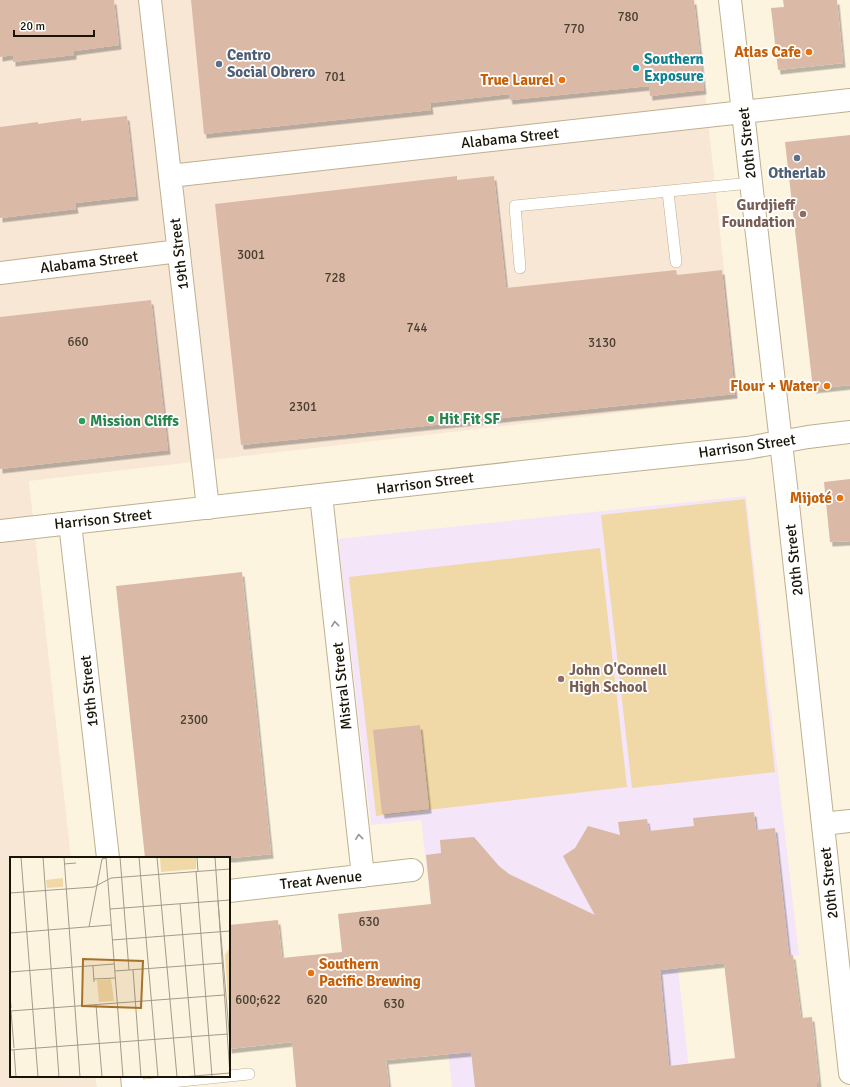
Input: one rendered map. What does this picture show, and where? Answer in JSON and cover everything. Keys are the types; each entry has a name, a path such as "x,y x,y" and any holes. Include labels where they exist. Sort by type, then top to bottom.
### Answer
{"street":[{"name":"19th Street","path":"150,0 208,508"},
{"name":"20th Street","path":"730,0 781,442 850,1073"},
{"name":"Alabama Street","path":"170,176 850,100"},
{"name":"Alabama Street","path":"0,273 178,251"},
{"name":"Harrison Street","path":"0,531 747,448 808,437 850,432"},
{"name":"Mistral Street","path":"321,495 363,876"},
{"name":"19th Street","path":"70,523 108,857"},
{"path":"823,824 850,821"},
{"name":"Treat Avenue","path":"230,891 412,870"}],"lane":[{"path":"520,268 515,206 751,183"},
{"path":"668,192 676,262"},
{"path":"230,1075 249,1074"},
{"path":"133,1083 210,1077"}],"shaded area":[{"path":"0,0 695,0 738,399 29,481 71,857 10,857 10,1077 95,1077 97,1087 0,1087"},
{"name":"John O'Connell High School","path":"746,496 799,955 678,969 691,1087 452,1087 421,820 371,825 338,539"},
{"path":"745,499 775,772 632,788 601,515"},
{"path":"600,548 627,787 376,816 349,577"}],"building":[{"path":"0,0 114,0 119,45 74,51 74,55 13,62 13,55 0,57"},
{"path":"191,0 694,0 704,90 650,96 649,86 510,100 509,94 430,103 431,110 204,134"},
{"path":"783,0 837,0 843,63 778,70 771,8 784,7"},
{"path":"127,116 136,196 75,203 76,209 0,218 0,127 38,122 38,124 81,118 81,121"},
{"path":"850,135 850,385 813,389 785,142"},
{"path":"457,176 457,180 494,176 506,288 676,270 677,275 722,270 735,394 241,445 215,204"},
{"path":"151,300 168,450 0,469 0,317"},
{"path":"850,479 850,541 830,542 824,482"},
{"path":"242,572 271,854 232,858 145,857 116,586"},
{"path":"420,725 429,809 382,814 373,730"},
{"path":"754,812 756,830 775,828 789,955 793,955 801,1018 812,1017 819,1083 817,1083 817,1087 475,1087 471,1052 386,1060 389,1087 296,1087 292,1042 230,1049 230,925 278,920 282,958 342,952 338,914 431,904 426,855 441,853 440,840 474,837 499,866 509,874 595,915 563,856 575,848 588,826 620,835 618,822 647,819 649,831 694,826 693,818","holes":["724,963 735,1058 669,1066 660,970"]}],"place":[{"name":"Atlas Cafe","path":"809,52"},
{"name":"Centro Social Obrero","path":"219,64"},
{"name":"Southern Exposure","path":"636,68"},
{"name":"True Laurel","path":"562,80"},
{"name":"Otherlab","path":"797,158"},
{"name":"Gurdjieff Foundation","path":"803,214"},
{"name":"Flour + Water","path":"827,386"},
{"name":"Hit Fit SF","path":"431,419"},
{"name":"Mission Cliffs","path":"82,421"},
{"name":"Mijoté","path":"840,498"},
{"name":"John O'Connell High School","path":"561,679"},
{"name":"Southern Pacific Brewing","path":"311,973"}]}
